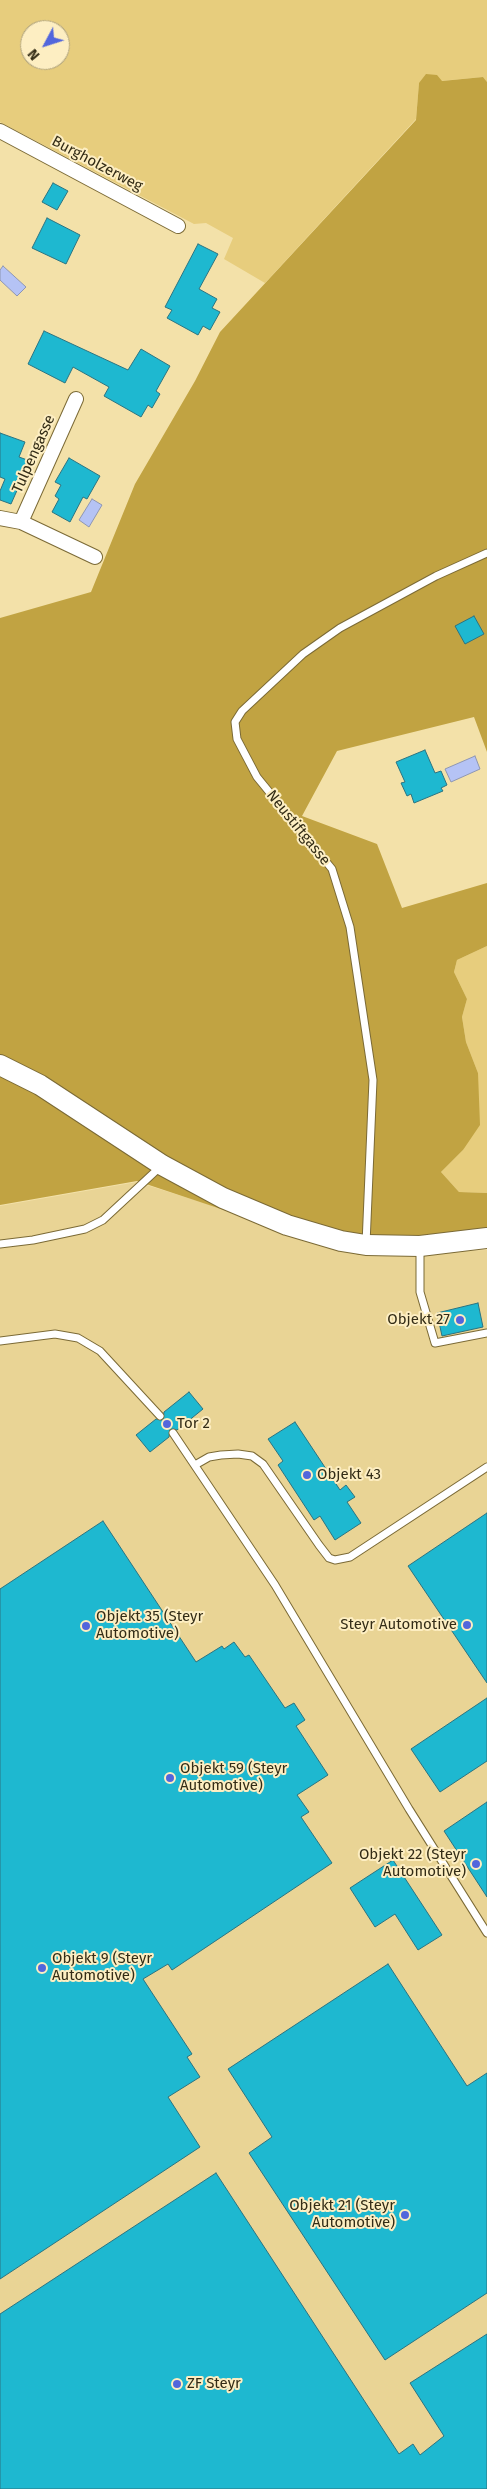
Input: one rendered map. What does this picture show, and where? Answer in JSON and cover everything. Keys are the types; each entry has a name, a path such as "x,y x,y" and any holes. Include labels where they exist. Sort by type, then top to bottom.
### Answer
{"street":[{"name":"Burgholzerweg","path":"0,130 178,226"},
{"name":"Tulpengasse","path":"21,522 76,399"},
{"path":"0,518 21,522 96,557"},
{"path":"0,1064 40,1085 162,1165 224,1198 287,1226 341,1240 366,1244 420,1246 487,1238"}],"lane":[{"name":"Neustiftgasse","path":"366,1244 373,1080 350,927 332,869 257,776 237,739 235,722 242,711 303,654 340,628 436,576 487,553"},
{"path":"0,1244 33,1240 85,1229 103,1220 162,1165"},
{"path":"420,1246 420,1292 435,1343 487,1333"},
{"path":"0,1341 55,1334 78,1338 100,1351 160,1416"},
{"path":"173,1433 275,1586 409,1809 487,1933"},
{"path":"195,1465 209,1457 221,1455 238,1454 252,1456 263,1464 329,1558 336,1560 350,1557 487,1467"}],"shaded area":[{"path":"0,0 487,0 487,82 483,77 419,83 416,119 265,283 224,259 233,238 206,223 194,224 0,122"},
{"path":"426,74 437,75 442,81 483,77 487,82 487,752 474,717 337,751 302,816 377,844 402,908 487,883 487,946 457,960 454,972 467,999 462,1017 466,1042 478,1073 480,1125 463,1150 441,1172 459,1192 487,1193 487,1245 359,1255 137,1181 0,1205 0,618 91,592 135,484 195,381 220,332 416,120 419,83"},
{"path":"487,946 487,1193 459,1192 441,1172 463,1150 478,1073 466,1042 462,1017 467,999 454,972 457,960"},
{"path":"137,1182 370,1255 487,1250 487,2489 0,2489 0,1206"}],"water":[{"path":"3,266 26,287 17,296 0,280 0,270"},
{"path":"92,499 102,505 89,527 79,520"},
{"path":"475,756 480,769 451,782 445,769"}],"building":[{"path":"53,183 68,191 57,210 42,202"},
{"path":"47,218 80,235 66,264 32,248"},
{"path":"198,244 218,254 199,289 217,299 212,308 220,312 210,330 203,326 198,335 167,318 172,310 165,307"},
{"path":"44,331 128,370 141,349 170,366 156,391 160,394 152,408 148,405 141,417 104,396 109,387 73,367 65,383 28,364"},
{"path":"0,433 25,442 19,457 30,461 11,504 0,500 0,491 5,479 0,477"},
{"path":"69,458 100,476 87,499 83,497 70,522 52,512 59,499 55,496 61,485 55,482"},
{"path":"474,616 484,634 465,644 455,626"},
{"path":"425,750 435,773 441,771 447,785 441,788 443,791 414,803 411,794 407,796 401,783 405,782 396,762"},
{"name":"Objekt 27","path":"478,1303 483,1327 442,1336 437,1313"},
{"name":"Tor 2","path":"189,1392 203,1409 177,1430 170,1429 169,1437 150,1452 136,1435 156,1419 163,1420 164,1412"},
{"name":"Objekt 43","path":"295,1422 340,1490 346,1485 355,1497 347,1502 361,1523 335,1540 320,1516 314,1520 278,1465 283,1461 268,1439"},
{"name":"Steyr Automotive","path":"487,1513 487,1683 408,1566"},
{"path":"103,1521 196,1662 222,1646 224,1649 234,1642 245,1657 249,1655 285,1708 294,1703 305,1720 296,1726 328,1775 297,1795 309,1812 301,1817 332,1863 172,1970 168,1964 143,1979 192,2054 187,2057 200,2077 168,2097 200,2147 0,2279 0,1589"},
{"path":"487,1698 487,1761 440,1792 411,1749"},
{"name":"Objekt 22 (Steyr Automotive)","path":"487,1802 487,1897 444,1831"},
{"path":"393,1860 442,1935 418,1950 395,1914 375,1927 350,1888"},
{"name":"Objekt 21 (Steyr Automotive)","path":"388,1964 467,2086 487,2073 487,2293 385,2360 249,2153 272,2137 228,2069"},
{"name":"ZF Steyr","path":"216,2173 399,2454 413,2444 420,2455 444,2436 410,2383 487,2334 487,2489 0,2489 0,2314"}],"place":[{"name":"Objekt 27","path":"460,1320"},
{"name":"Tor 2","path":"167,1424"},
{"name":"Objekt 43","path":"307,1475"},
{"name":"Steyr Automotive","path":"467,1625"},
{"name":"Objekt 35 (Steyr Automotive)","path":"86,1626"},
{"name":"Objekt 59 (Steyr Automotive)","path":"170,1778"},
{"name":"Objekt 22 (Steyr Automotive)","path":"476,1864"},
{"name":"Objekt 9 (Steyr Automotive)","path":"42,1968"},
{"name":"Objekt 21 (Steyr Automotive)","path":"405,2215"},
{"name":"ZF Steyr","path":"177,2384"}]}
